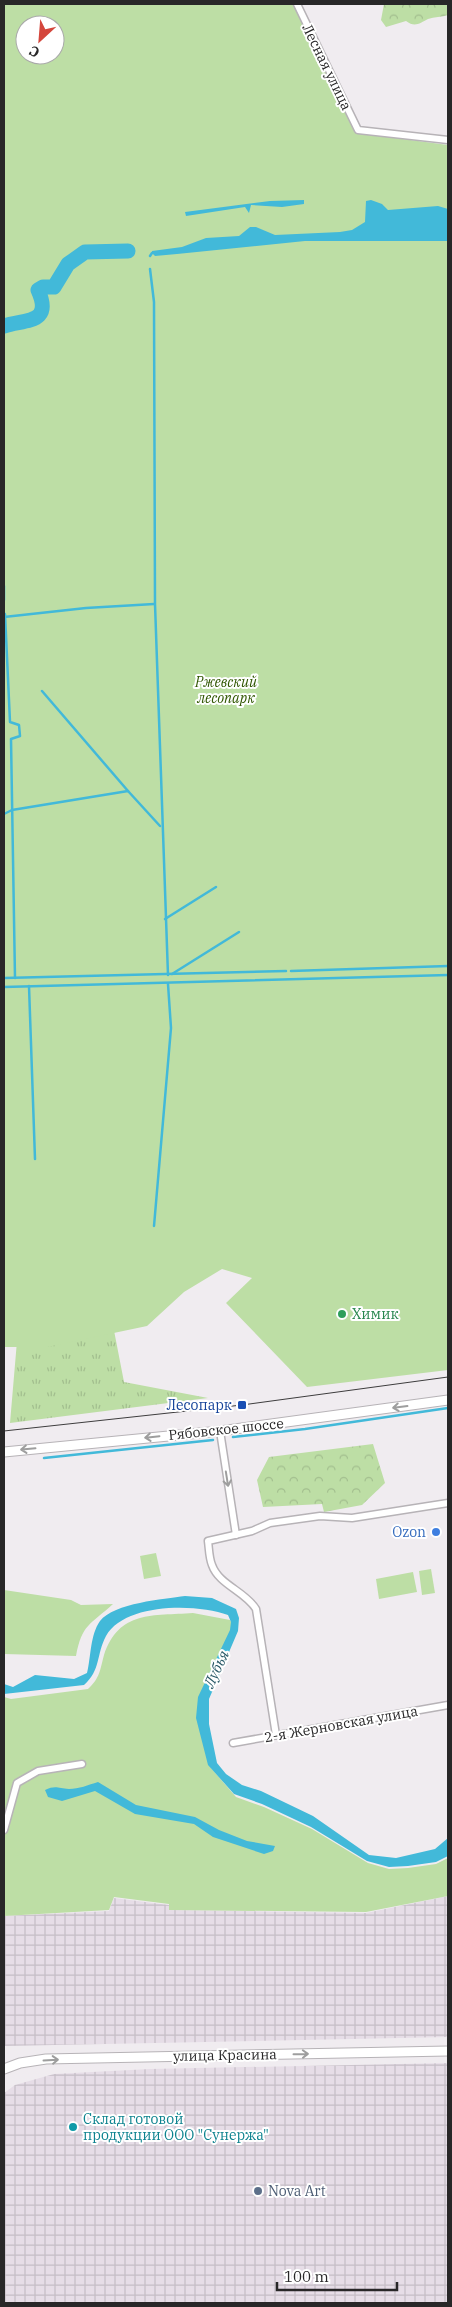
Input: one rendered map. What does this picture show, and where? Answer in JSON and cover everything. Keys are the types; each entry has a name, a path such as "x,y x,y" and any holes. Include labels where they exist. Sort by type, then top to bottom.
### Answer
{"main road":[{"name":"Рябовское шоссе","path":"4,1452 220,1431 448,1400"},
{"name":"улица Красина","path":"4,2069 20,2063 46,2060 448,2051"}],"street":[{"name":"Лесная улица","path":"297,4 358,130 448,140"},
{"path":"220,1431 236,1535"},
{"path":"276,1735 256,1609 251,1601 221,1578 212,1565 208,1541 236,1535 270,1523 320,1516 352,1518 448,1503"},
{"name":"2-я Жерновская улица","path":"234,1743 448,1705"},
{"path":"4,1830 17,1783 38,1771 82,1764"}],"shaded area":[{"path":"448,1896 448,2037 4,2046 4,1916 109,1911 114,1898 169,1905 169,1910 366,1913"},
{"path":"448,2063 448,2303 4,2303 4,2093 15,2085 54,2074 150,2069"}],"green space":[{"name":"Ржевский лесопарк","path":"4,4 295,4 358,133 448,145 448,1370 307,1387 226,1303 252,1278 222,1269 184,1292 147,1326 47,1347 4,1347"},
{"path":"384,4 448,4 448,15 428,19 417,24 406,21 386,27 381,20"},
{"path":"111,1315 124,1382 208,1398 10,1423 17,1341"},
{"path":"373,1444 385,1483 362,1505 324,1512 322,1504 263,1507 257,1480 269,1457"},
{"path":"156,1553 161,1576 144,1579 140,1556"},
{"path":"431,1569 435,1593 422,1595 419,1571"},
{"path":"413,1572 417,1592 379,1599 376,1579"},
{"path":"4,1590 71,1600 81,1605 113,1604 84,1631 76,1656 4,1654"},
{"path":"193,1613 230,1620 234,1627 201,1701 206,1755 211,1768 236,1797 264,1807 312,1829 368,1863 389,1869 408,1868 436,1864 448,1858 448,1896 366,1912 169,1910 169,1904 114,1897 109,1910 4,1916 4,1697 11,1699 88,1689 97,1677 110,1640 128,1623 139,1618 164,1614"}],"water":[{"path":"304,200 304,204 282,207 251,205 249,213 245,207 186,216 185,212 270,201"},
{"path":"371,200 382,204 388,210 438,206 448,209 448,241 305,241 155,256 152,253 152,251 182,247 206,238 239,236 250,227 256,227 275,235 352,230 365,222 366,201"},
{"path":"123,246 127,248 128,254 123,256 78,257 83,251"},
{"name":"Лубья","path":"185,1596 212,1598 236,1609 239,1618 238,1631 209,1699 209,1724 217,1763 226,1774 242,1785 261,1791 313,1816 369,1855 396,1858 435,1849 448,1838 448,1856 436,1862 408,1866 389,1867 367,1861 311,1827 262,1804 234,1794 208,1765 196,1718 198,1697 230,1630 231,1622 228,1615 214,1611 180,1608 144,1612 128,1617 115,1625 106,1636 96,1668 84,1685 4,1694 4,1684 13,1687 35,1675 74,1679 87,1673 94,1633 100,1621 107,1615 116,1610 140,1603"},
{"path":"98,1782 136,1805 195,1817 219,1830 247,1841 275,1846 273,1851 264,1854 213,1837 194,1824 135,1814 95,1791 62,1801 48,1797 45,1790 54,1787 76,1788"}],"waterway":[{"path":"4,326 35,318 40,314 42,301 38,290 43,287 54,287 68,264 85,252 128,251"},
{"path":"150,269 154,302 155,604 168,975"},
{"path":"4,586 4,600"},
{"path":"4,617 86,608 154,604"},
{"path":"5,614 10,722 19,725 20,736 11,739 15,978"},
{"path":"42,691 128,791"},
{"path":"4,814 12,810 128,791 160,826"},
{"path":"165,919 216,887"},
{"path":"172,974 239,932"},
{"path":"291,971 448,966"},
{"path":"4,978 286,971"},
{"path":"4,987 448,975"},
{"path":"154,1226 171,1028 168,984"},
{"path":"29,986 35,1159"},
{"path":"233,1437 305,1429 448,1408"},
{"path":"44,1458 213,1440"}],"tram line":[{"path":"4,1431 242,1405 448,1377"}],"place":[{"name":"Химик","path":"342,1314"},
{"name":"Лесопарк","path":"242,1405"},
{"name":"Ozon","path":"436,1532"},
{"name":"Склад готовой продукции ООО \"Сунержа\"","path":"73,2127"},
{"name":"Nova Art","path":"258,2191"}]}
